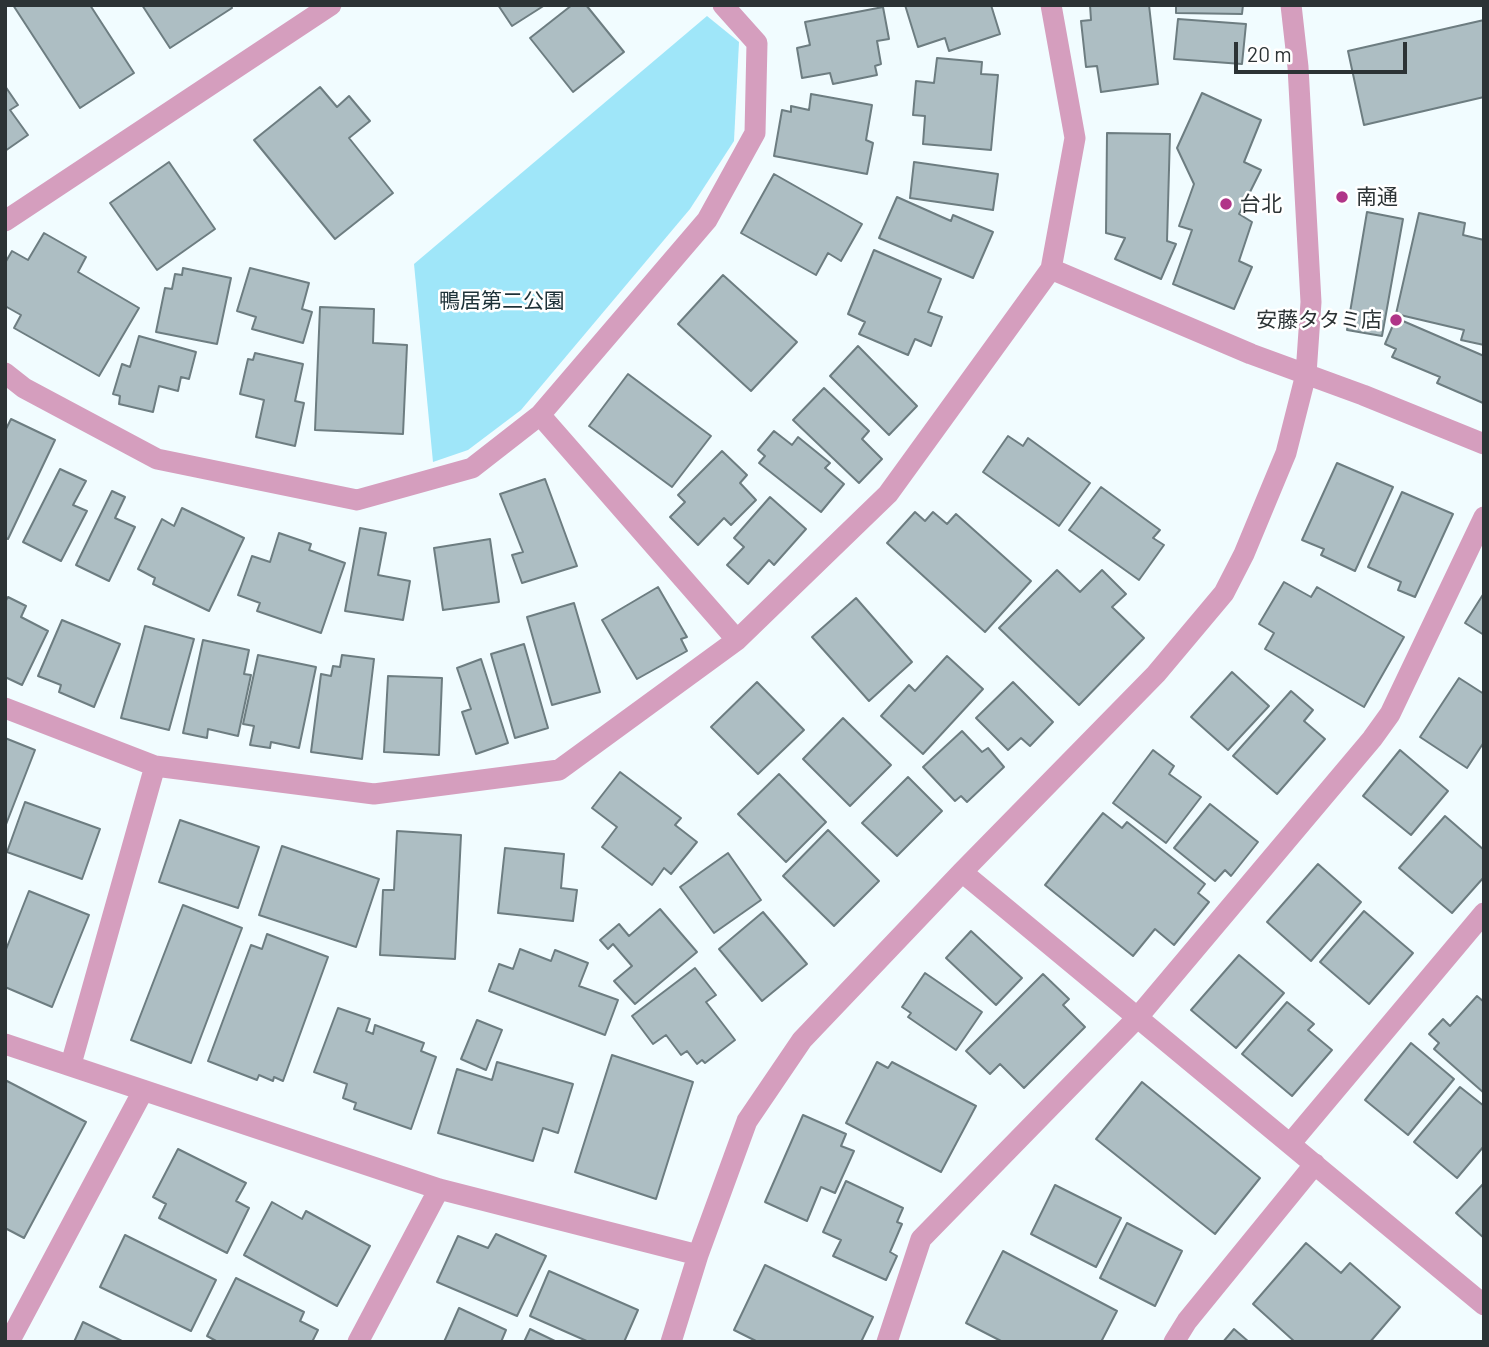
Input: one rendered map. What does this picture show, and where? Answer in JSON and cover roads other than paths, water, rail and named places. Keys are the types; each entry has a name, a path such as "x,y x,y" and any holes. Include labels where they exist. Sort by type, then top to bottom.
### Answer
{"street":[{"path":"5,221 331,5"},
{"path":"5,373 23,387 156,459 357,500 472,468 540,415 706,220 755,133 757,43 723,5"},
{"path":"5,708 155,766 374,794 559,770 737,640 888,494 1051,269 1075,138 1051,5"},
{"path":"671,1342 698,1255 747,1121 802,1040 1156,674 1224,593 1244,554 1286,453 1306,374 1311,302 1298,67 1291,5"},
{"path":"1051,269 1251,354 1484,444"},
{"path":"540,415 737,640"},
{"path":"887,1342 921,1239 1138,1018 1373,739 1390,714 1484,517"},
{"path":"71,1064 155,766"},
{"path":"962,872 1484,1305"},
{"path":"1290,1144 1484,913"},
{"path":"5,1044 439,1189 698,1255"},
{"path":"9,1342 143,1091"},
{"path":"1174,1342 1187,1321 1315,1164"},
{"path":"358,1342 439,1189"}],"place":[{"name":"南通","path":"1342,197"},
{"name":"台北","path":"1226,204"},
{"name":"安藤タタミ店","path":"1396,320"}],"park label":[{"name":"鴨居第二公園","path":"502,301"}]}
